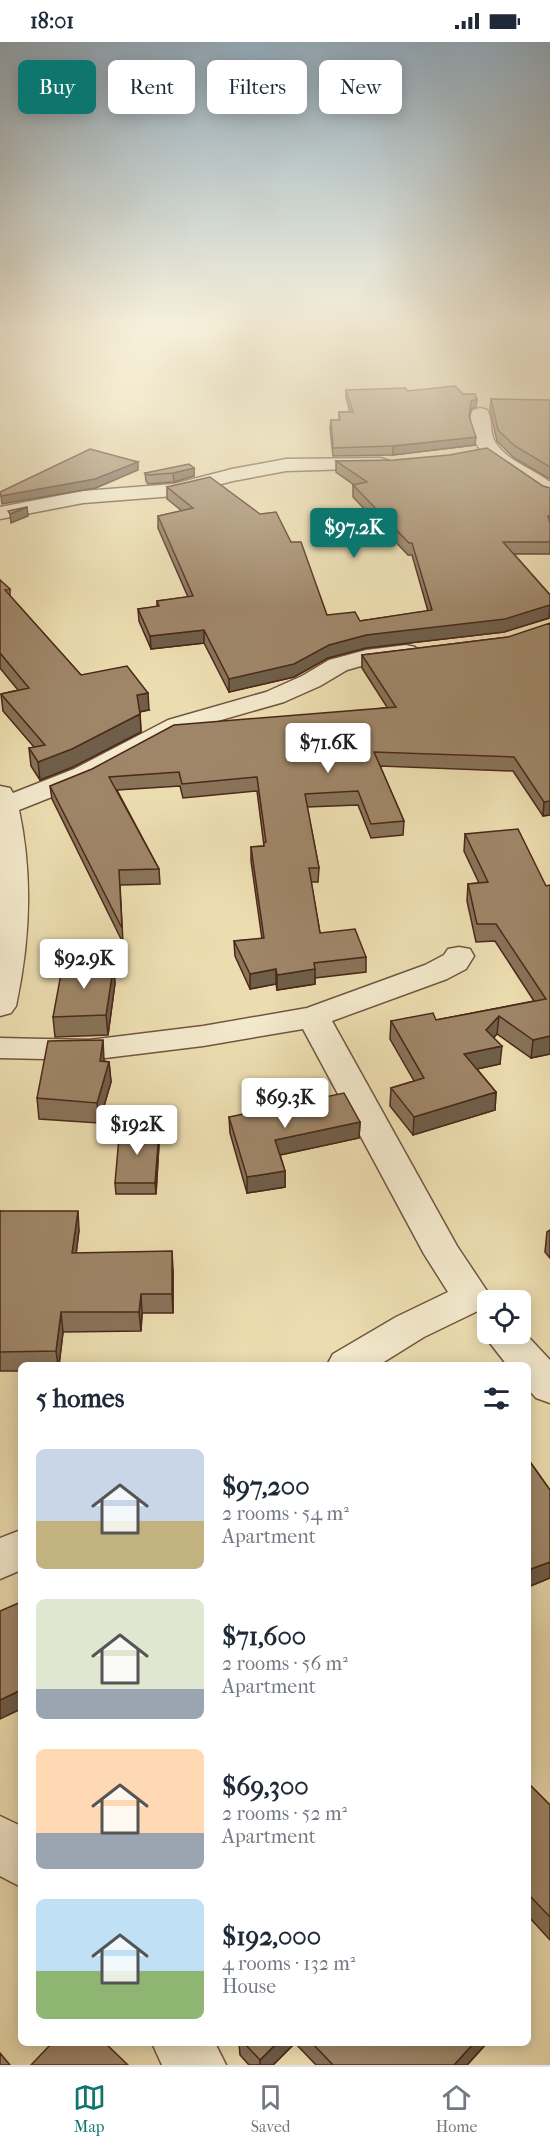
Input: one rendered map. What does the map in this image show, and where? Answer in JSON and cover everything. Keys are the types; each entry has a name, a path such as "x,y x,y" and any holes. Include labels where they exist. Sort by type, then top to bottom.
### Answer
{"street":[{"path":"480,417 479,428 489,451 527,474 550,492"},
{"path":"469,454 489,451"},
{"path":"0,513 103,494 174,490 239,473 286,465 403,463"},
{"path":"0,1006 7,977 14,926 14,866 2,800 83,775 177,725 275,696 311,681 338,665 366,657 428,650"},
{"path":"0,1048 88,1050 203,1036 313,1017 436,972 455,962 459,956"},
{"path":"313,1017 443,1254 477,1302"},
{"path":"352,1362 410,1327 477,1307"},
{"path":"512,1344 528,1362"},
{"path":"531,1366 550,1387"},
{"path":"0,1560 18,1550"},
{"path":"0,1840 18,1859"},
{"path":"182,2046 198,2065"}],"building":[{"path":"340,417 469,417 476,437 393,446 333,448 331,420 340,420"},
{"path":"495,417 550,417 550,467 515,446 498,430"},
{"path":"487,448 543,486 550,488 550,516 548,516 550,542 503,542 550,595 550,605 505,619 366,635 329,645 294,664 229,679 204,630 150,636 138,609 159,606 157,601 193,596 158,516 193,508 167,487 210,477 260,514 276,512 291,542 301,542 327,615 355,612 360,621 432,610 412,543 409,543 353,485 367,482 336,461 394,460 449,455"},
{"path":"90,449 138,462 95,479 1,496 0,492"},
{"path":"189,464 194,468 173,473 148,475 145,473"},
{"path":"27,507 10,514 8,511"},
{"path":"0,580 10,589 5,590 81,675 127,666 148,693 137,695 140,714 72,749 38,762 29,748 45,745 1,694 29,688 0,653"},
{"path":"550,623 550,801 544,802 514,757 374,752 404,821 371,824 358,791 305,794 319,868 309,868 320,933 355,929 366,957 314,963 315,969 277,975 276,969 250,974 234,941 264,938 251,847 264,846 266,842 257,777 182,784 179,772 109,777 159,869 119,870 122,928 50,786 92,769 174,725 396,707 362,655 508,637"},
{"path":"518,829 546,886 550,885 550,1036 533,1040 499,1016 486,1030 502,1046 464,1054 496,1092 414,1117 391,1088 424,1078 391,1021 433,1013 436,1020 546,999 496,924 477,924 468,884 488,882 465,834"},
{"path":"63,963 114,963 106,1015 53,1017"},
{"path":"103,1040 100,1061 109,1062 97,1103 37,1098 48,1041"},
{"path":"344,1093 360,1122 275,1140 285,1171 247,1177 229,1117"},
{"path":"120,1126 159,1132 155,1183 115,1183"},
{"path":"0,1211 78,1211 72,1253 172,1251 172,1294 141,1294 139,1312 61,1312 56,1351 0,1352"},
{"path":"531,1463 550,1490 550,1562 531,1569"},
{"path":"18,1603 18,1691 0,1700 0,1611"},
{"path":"531,1786 550,1805 550,1917 531,1897"},
{"path":"49,2046 108,2046 128,2065 31,2065"},
{"path":"247,2046 274,2046 260,2060"},
{"path":"315,2046 471,2046 454,2065 333,2065"},
{"path":"0,2053 10,2065 0,2065"}]}
